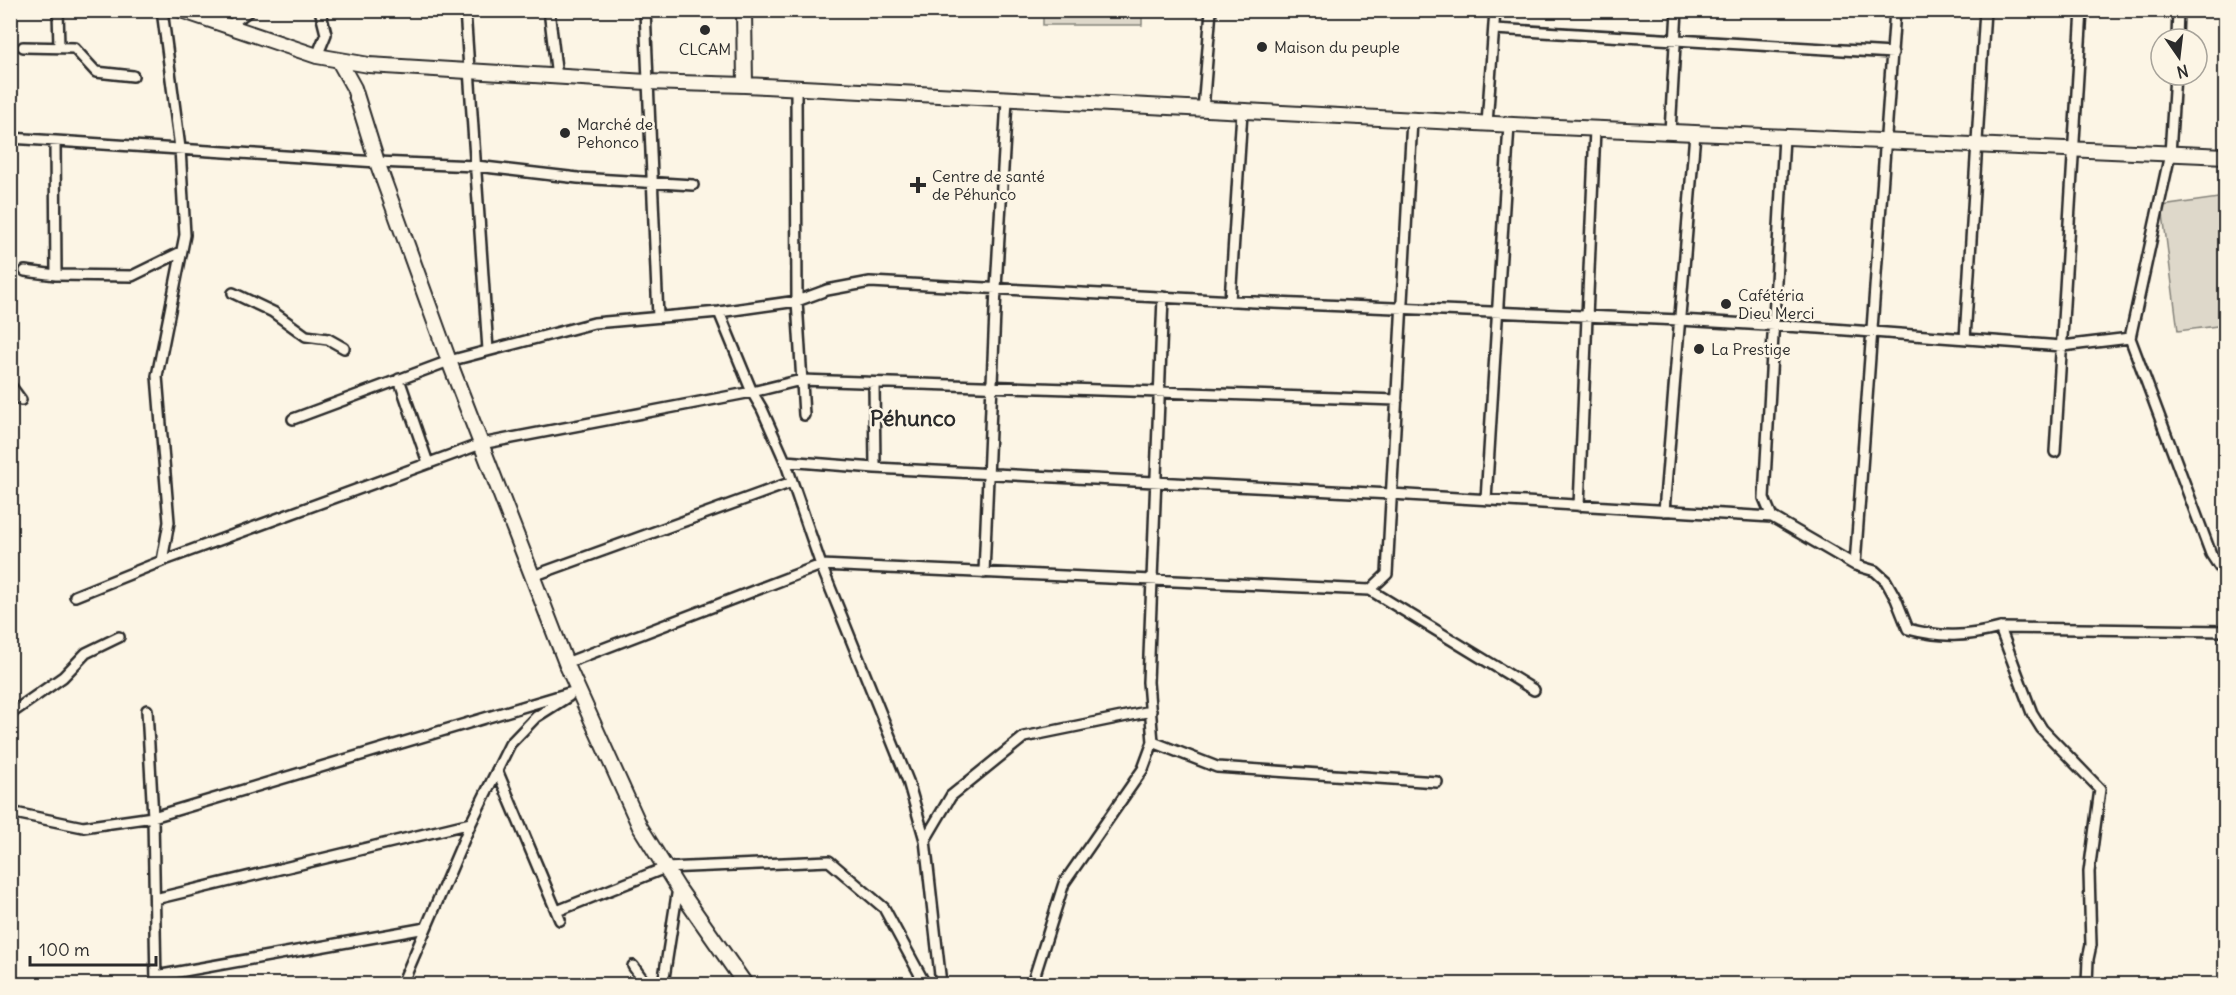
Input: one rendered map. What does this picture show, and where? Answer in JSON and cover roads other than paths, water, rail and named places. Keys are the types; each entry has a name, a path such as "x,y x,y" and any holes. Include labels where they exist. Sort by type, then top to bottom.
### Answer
{"main road":[{"path":"181,10 317,56 369,65 647,82 745,85 1242,112 2226,156"},
{"path":"744,10 745,85"},
{"path":"339,61 354,88 377,162 449,361 566,663 640,827 678,888 745,984"},
{"path":"354,88 369,65"}],"street":[{"path":"58,10 59,47"},
{"path":"162,10 180,148 185,235 157,376 169,522 162,561"},
{"path":"317,56 326,34 320,10"},
{"path":"465,10 471,72 488,350"},
{"path":"549,10 557,77"},
{"path":"645,10 658,318"},
{"path":"1203,110 1211,10"},
{"path":"1487,124 1495,10"},
{"path":"1670,132 1677,10"},
{"path":"1855,565 1895,10"},
{"path":"1965,339 1985,10"},
{"path":"2055,452 2082,10"},
{"path":"2177,27 2178,10"},
{"path":"230,26 247,12"},
{"path":"1494,29 1893,53"},
{"path":"23,47 74,48 96,72 134,76"},
{"path":"2174,87 2170,154 2130,338 2211,554 2226,577"},
{"path":"796,89 797,301 804,415"},
{"path":"984,573 996,288 1007,100"},
{"path":"1230,301 1242,112"},
{"path":"1370,590 1387,574 1412,120"},
{"path":"1486,500 1509,125"},
{"path":"1579,506 1595,129"},
{"path":"1664,511 1695,133"},
{"path":"1772,517 1764,498 1784,137"},
{"path":"10,138 377,162 476,166 578,177 693,185"},
{"path":"56,141 56,275"},
{"path":"25,271 56,275 132,276 181,252"},
{"path":"293,419 449,361 594,323 719,312 797,301 827,290 870,282 1230,301 1680,320 2061,346 2130,338"},
{"path":"233,294 273,312 306,336 328,339 344,348"},
{"path":"1032,984 1064,884 1143,769 1153,742 1148,682 1163,297"},
{"path":"719,312 752,392 785,461 821,565 908,781 925,840 940,984"},
{"path":"399,380 428,463"},
{"path":"75,596 162,561 481,444 752,392 801,380 1397,400"},
{"path":"874,382 875,468"},
{"path":"10,385 21,400"},
{"path":"785,461 875,468 1391,494 1772,517 1855,565 1875,570 1886,581 1908,629 1949,636 1975,634 2000,628 2226,631"},
{"path":"533,576 792,482"},
{"path":"566,663 821,565 1370,590 1533,690"},
{"path":"2000,628 2032,713 2042,729 2100,789 2089,872 2091,945 2087,984"},
{"path":"10,714 63,677 86,652 119,637"},
{"path":"402,984 471,823 510,744 536,717 579,690"},
{"path":"10,812 83,826 153,818 579,690"},
{"path":"147,710 153,818 156,980 426,928"},
{"path":"925,840 951,796 1024,737 1151,711"},
{"path":"1153,742 1217,766 1437,782"},
{"path":"497,770 559,915 665,868 829,861 884,908 925,984"},
{"path":"154,899 471,823"},
{"path":"663,984 678,888"},
{"path":"633,966 646,984"}],"place":[{"name":"CLCAM","path":"705,30"},
{"name":"Maison du peuple","path":"1262,47"},
{"name":"Marché de Pehonco","path":"565,133"},
{"name":"Centre de santé de Péhunco","path":"918,185"},
{"name":"Cafétéria Dieu Merci","path":"1726,304"},
{"name":"La Prestige","path":"1699,349"}],"district":[{"name":"Péhunco","path":"913,418"}]}
